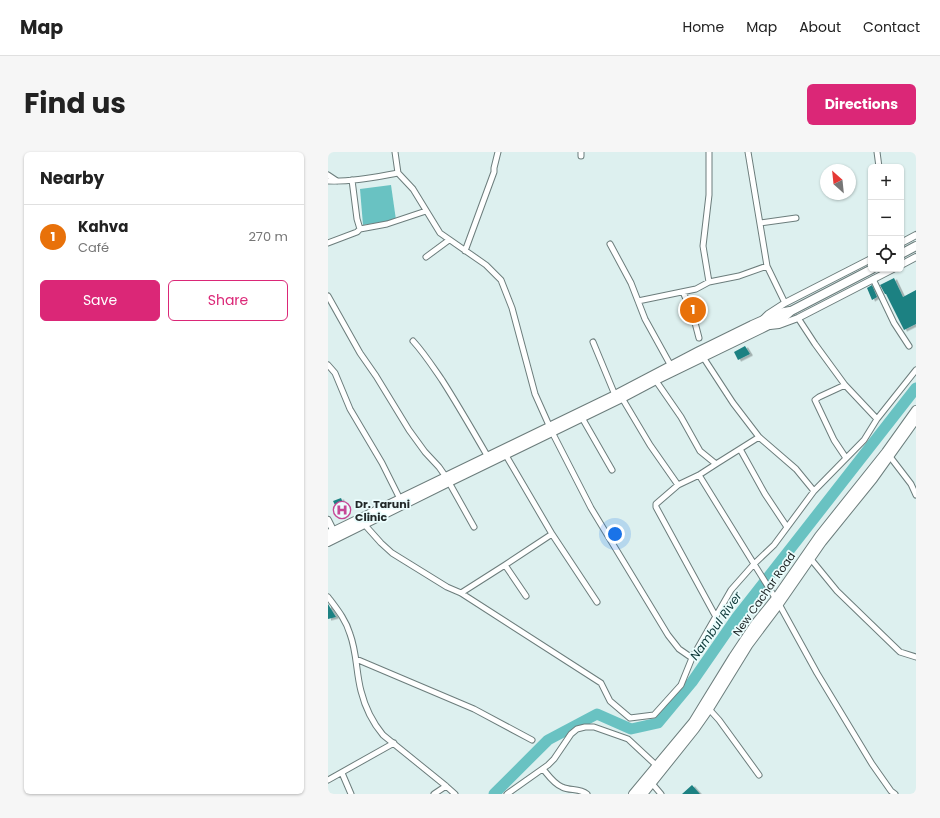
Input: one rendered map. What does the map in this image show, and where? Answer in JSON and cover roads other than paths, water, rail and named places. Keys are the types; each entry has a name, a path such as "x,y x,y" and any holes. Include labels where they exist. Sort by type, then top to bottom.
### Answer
{"main road":[{"path":"904,252 916,246"},
{"path":"328,542 333,535 400,498 447,479 654,378 703,357 773,319 779,313 791,311 868,271"},
{"path":"654,378 671,366 699,351 763,324"},
{"name":"New Cachar Road","path":"643,794 657,766 693,722 743,642 833,527 873,479 916,410"},
{"name":"New Cachar Road","path":"633,794 650,780 681,747 709,709 777,599 819,536 916,419"},
{"path":"333,535 364,524 488,457 504,452"}],"street":[{"path":"395,152 398,173 413,189 440,233 486,265 501,280 512,308 535,394 551,429 591,508 668,635 679,649 692,658"},
{"path":"465,251 494,172 498,152"},
{"path":"709,152 709,195 703,246 709,282"},
{"path":"748,152 767,266 786,303"},
{"path":"877,152 879,164"},
{"path":"328,181 338,182 398,173"},
{"path":"328,175 338,182"},
{"path":"352,180 357,220 360,229"},
{"path":"328,243 357,232 360,229 387,224 426,211"},
{"path":"760,223 796,218"},
{"path":"904,242 916,236"},
{"path":"426,258 449,240"},
{"path":"610,244 631,283 645,319 671,366"},
{"path":"904,263 916,257"},
{"path":"868,261 786,303 768,314 763,324 779,325 798,318 887,272"},
{"path":"638,301 696,289 709,282 739,276 767,266"},
{"path":"873,279 894,323 909,346"},
{"path":"683,292 693,315 699,338"},
{"path":"328,296 360,353 409,430 447,479 474,528"},
{"path":"798,318 845,385 877,419"},
{"path":"413,341 423,352 469,423 488,457"},
{"path":"593,342 618,396 678,485"},
{"path":"703,357 733,403 759,437 796,469 814,491"},
{"path":"328,365 335,372 350,409 382,463 400,498"},
{"path":"364,524 392,553 448,587 461,593 600,682 610,700 630,718 654,715 681,686 692,658 731,590 754,564 774,545 814,491 864,440 877,419 916,370"},
{"path":"654,378 681,417 700,451 716,464"},
{"path":"845,385 819,397 816,400 834,440 846,458"},
{"path":"580,415 612,470"},
{"path":"716,617 656,507 656,504 678,485 699,475 759,437"},
{"path":"740,449 765,494 787,527"},
{"path":"504,452 552,534 597,602"},
{"path":"888,454 910,484 916,495"},
{"path":"699,475 777,599 817,673 890,793"},
{"path":"328,520 333,535"},
{"path":"461,593 552,534"},
{"path":"810,558 837,592 900,652 916,657"},
{"path":"505,565 526,596"},
{"path":"328,597 338,610 351,634 363,700 378,728 383,735 455,794"},
{"path":"356,659 474,709 532,740"},
{"path":"709,709 719,720 759,775"},
{"path":"507,794 554,760 574,731 589,726 628,739 657,766"},
{"path":"328,780 394,743"},
{"path":"542,769 560,786 577,789 587,794"},
{"path":"342,773 351,794"},
{"path":"650,780 661,794"},
{"path":"434,794 446,786"}],"water":[{"path":"391,185 396,220 363,225 360,189"}],"waterway":[{"name":"Nambul River","path":"494,794 548,740 597,714 631,729 658,723 692,682 737,617 916,388"}],"place":[{"name":"Kahva","path":"693,310"},
{"name":"Dr. Taruni Clinic","path":"342,510"}]}
